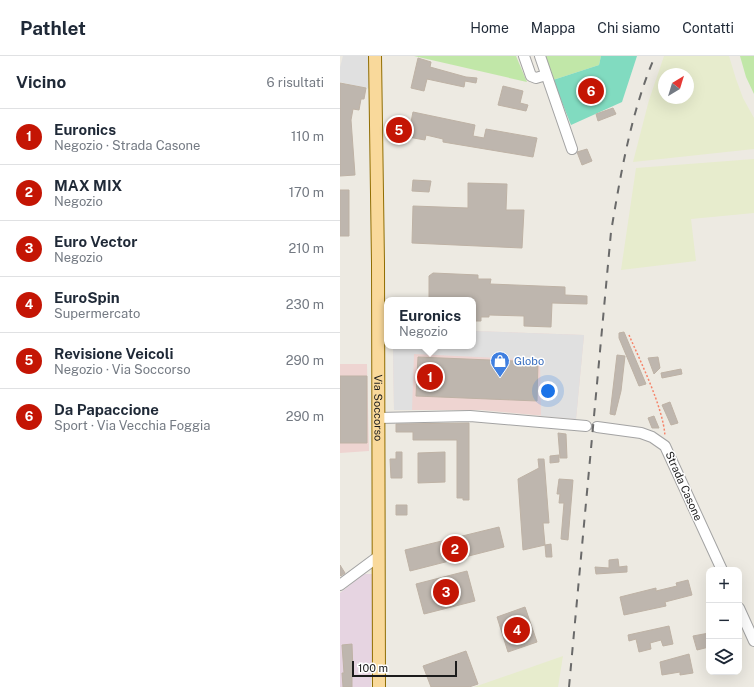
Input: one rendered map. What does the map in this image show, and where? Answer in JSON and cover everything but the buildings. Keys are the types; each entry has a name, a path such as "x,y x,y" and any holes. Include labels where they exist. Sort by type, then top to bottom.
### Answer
{"main road":[{"name":"Via Soccorso","path":"375,56 378,262 379,687"}],"street":[{"path":"524,56 531,76 536,78 546,75"},
{"path":"540,56 572,149"},
{"path":"378,418 470,416 586,426"},
{"name":"Strada Casone","path":"597,427 641,433 652,437 665,446 721,567"},
{"path":"340,585 378,556"},
{"path":"742,615 754,641"}],"path":[{"path":"629,335 654,395 664,426 665,446"}],"shaded area":[{"path":"343,56 371,56 370,89 340,82 340,67"},
{"path":"476,331 584,335 576,419 481,410 394,410 393,349 476,349"},
{"path":"476,331 584,335 576,419 541,416 540,360 414,354 412,410 394,410 393,349 476,349"},
{"path":"340,364 367,364 369,451 340,453"},
{"path":"364,574 372,574 375,585 371,687 340,687 340,593"}],"green space":[{"path":"414,56 516,56 527,82"},
{"path":"543,56 601,56 599,65 553,80"},
{"path":"601,56 637,56 622,102 571,125 553,80 599,65"},
{"path":"664,56 729,56 743,98 754,118 754,149 633,162 649,100 658,74 658,104 694,104 694,68 660,68"},
{"path":"740,56 754,56 754,94 746,77"},
{"path":"754,159 754,213 691,219 696,261 621,270 636,168"},
{"path":"563,656 558,687 474,687"}],"railway":[{"path":"569,687 611,232 633,120 655,56"}],"place":[{"name":"Da Papaccione","path":"591,91"},
{"name":"Revisione Veicoli","path":"399,130"},
{"name":"Euronics","path":"430,377"},
{"name":"Globo","path":"500,378"},
{"name":"MAX MIX","path":"455,549"},
{"name":"Euro Vector","path":"446,592"},
{"name":"EuroSpin","path":"517,630"}]}
